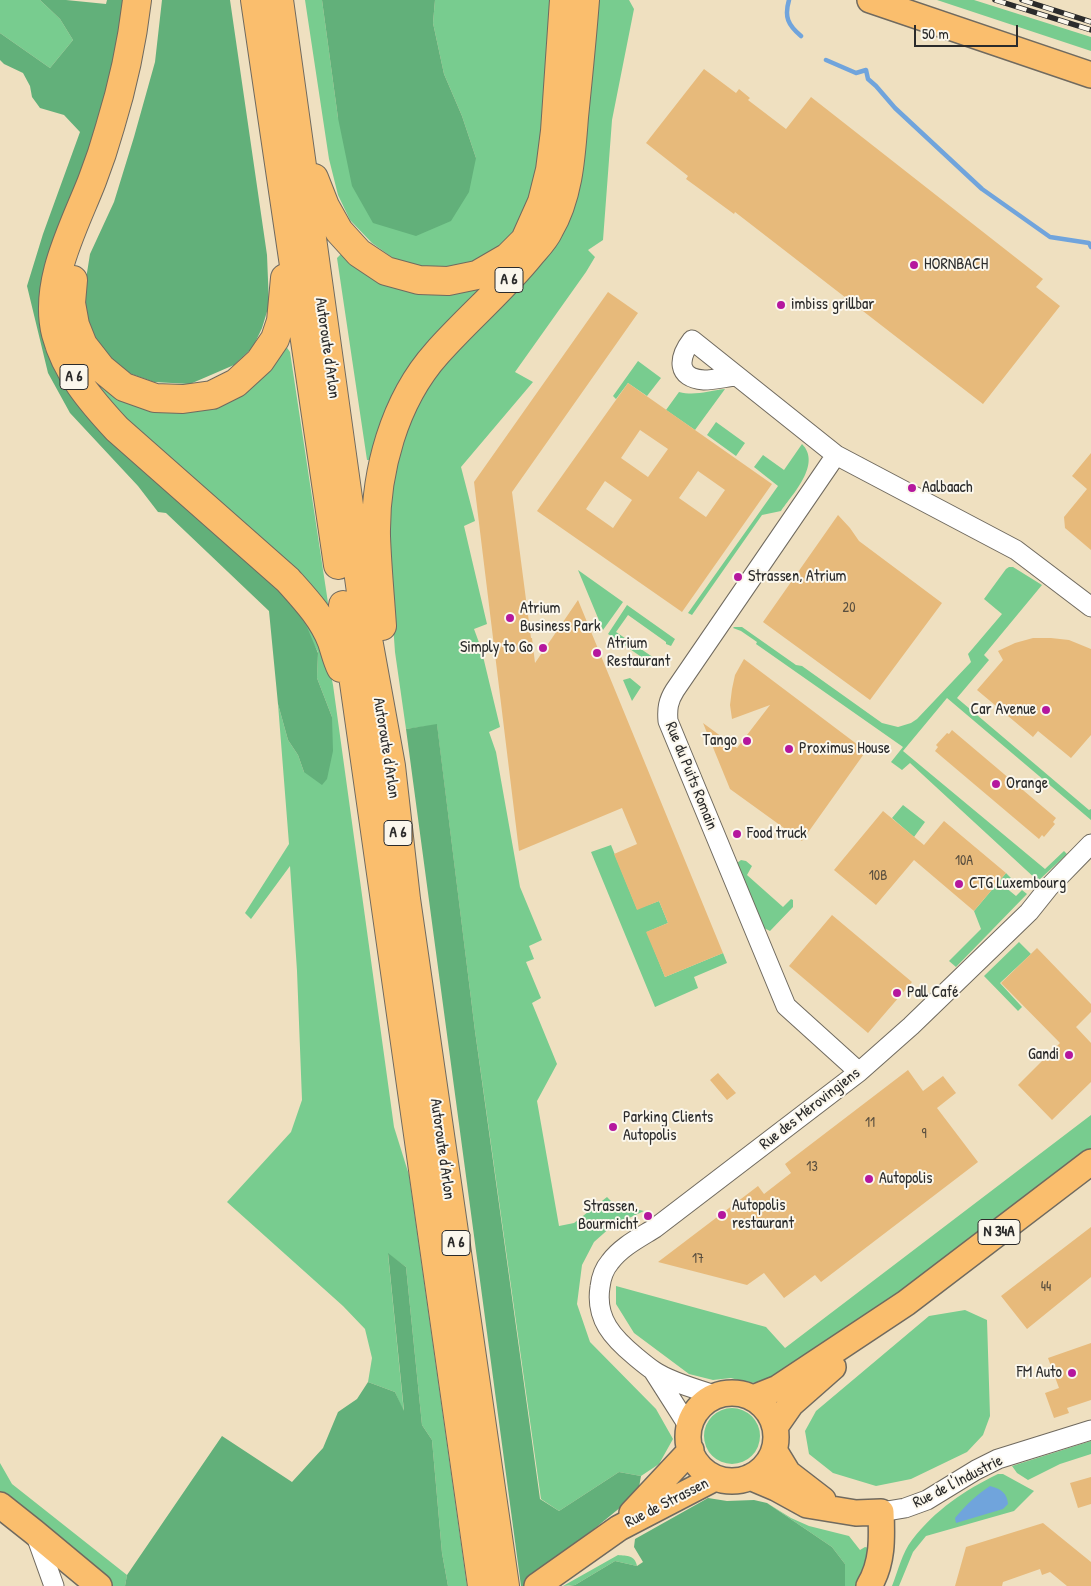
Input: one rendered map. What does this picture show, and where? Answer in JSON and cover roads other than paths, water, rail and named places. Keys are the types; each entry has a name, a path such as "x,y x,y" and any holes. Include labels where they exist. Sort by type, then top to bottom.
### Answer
{"highway":[{"name":"A 6","path":"110,127 130,0"},
{"name":"A 6","path":"137,0 133,32 122,85 110,127 62,258 56,286 54,309 56,333 67,366 92,403 117,429 288,580 306,600 321,620 332,641 338,662 358,706"},
{"name":"A 6","path":"151,0 135,95 105,189 74,272 71,303 83,345 101,368 124,387 155,398 183,399 212,395 236,383 260,361 275,339 281,321 284,304 284,281 292,252"},
{"name":"Autoroute d'Arlon","path":"255,0 358,706 482,1586"},
{"name":"Autoroute d'Arlon","path":"279,0 366,628 391,766 406,899 505,1586"},
{"name":"A 6","path":"557,0 553,70 557,96"},
{"name":"A 6","path":"296,125 325,206 339,231 360,253 386,271 419,280 448,282 477,275 508,257 525,240 542,202 550,170 556,131 564,0"},
{"name":"A 6","path":"565,190 563,148 569,104 577,0"},
{"name":"A 6","path":"391,766 376,535 377,506 386,456 393,429 412,386 436,354 519,269 549,232 565,190 571,148 584,0"}],"main road":[{"path":"870,0 1091,75"},
{"name":"N 34A","path":"753,1398 778,1388 906,1303 1091,1162"},
{"name":"N 34A","path":"774,1438 791,1404 906,1303"},
{"path":"774,1438 768,1461 750,1477 737,1481 724,1481 715,1478 705,1471 696,1461 690,1438 699,1408 707,1401 730,1393 742,1394 753,1398 770,1415 774,1438 788,1473 835,1508"},
{"name":"Rue de Strassen","path":"619,1528 690,1438"},
{"path":"750,1477 808,1505 856,1513 881,1512 882,1540 880,1558 869,1586"},
{"name":"Rue de Strassen","path":"546,1580 619,1528 715,1478"},
{"path":"0,1505 99,1586"}],"street":[{"path":"736,376 836,455 1016,550 1091,607"},
{"name":"Rue du Puits Romain","path":"836,455 669,699 667,711 668,721 786,1006 859,1072"},
{"name":"Rue des Mérovingiens","path":"718,1396 654,1372 620,1343 608,1329 601,1313 599,1295 602,1277 609,1263 634,1240 655,1228 859,1072 911,1026 1029,912 1049,887 1091,844"},
{"name":"Rue des Mérovingiens","path":"654,1372 690,1438"},
{"name":"Rue de l'Industrie","path":"881,1512 905,1508 926,1500 998,1459 1091,1430"},
{"path":"34,1532 54,1586"}],"water":[{"path":"990,1486 1003,1492 1008,1504 1003,1509 956,1523 955,1518 963,1509"}],"waterway":[{"path":"789,0 788,20 801,36"},
{"path":"826,60 856,73 866,70 868,79 895,108 982,189 1050,237 1089,243 1091,247"}],"railway":[{"path":"995,0 1091,30"},
{"path":"1022,0 1091,22"}],"place":[{"name":"HORNBACH","path":"914,265"},
{"name":"imbiss grillbar","path":"781,305"},
{"name":"Aalbaach","path":"912,488"},
{"name":"Strassen, Atrium","path":"738,577"},
{"name":"Atrium Business Park","path":"510,618"},
{"name":"Simply to Go","path":"543,648"},
{"name":"Atrium Restaurant","path":"597,653"},
{"name":"Car Avenue","path":"1046,710"},
{"name":"Tango","path":"747,741"},
{"name":"Proximus House","path":"789,749"},
{"name":"Orange","path":"996,784"},
{"name":"Food truck","path":"737,834"},
{"name":"CTG Luxembourg","path":"959,884"},
{"name":"Pall Café","path":"897,993"},
{"name":"Gandi","path":"1069,1055"},
{"name":"Parking Clients Autopolis","path":"613,1127"},
{"name":"Autopolis","path":"869,1179"},
{"name":"Autopolis restaurant","path":"722,1215"},
{"name":"Strassen, Bourmicht","path":"648,1216"},
{"name":"FM Auto","path":"1072,1373"}]}
